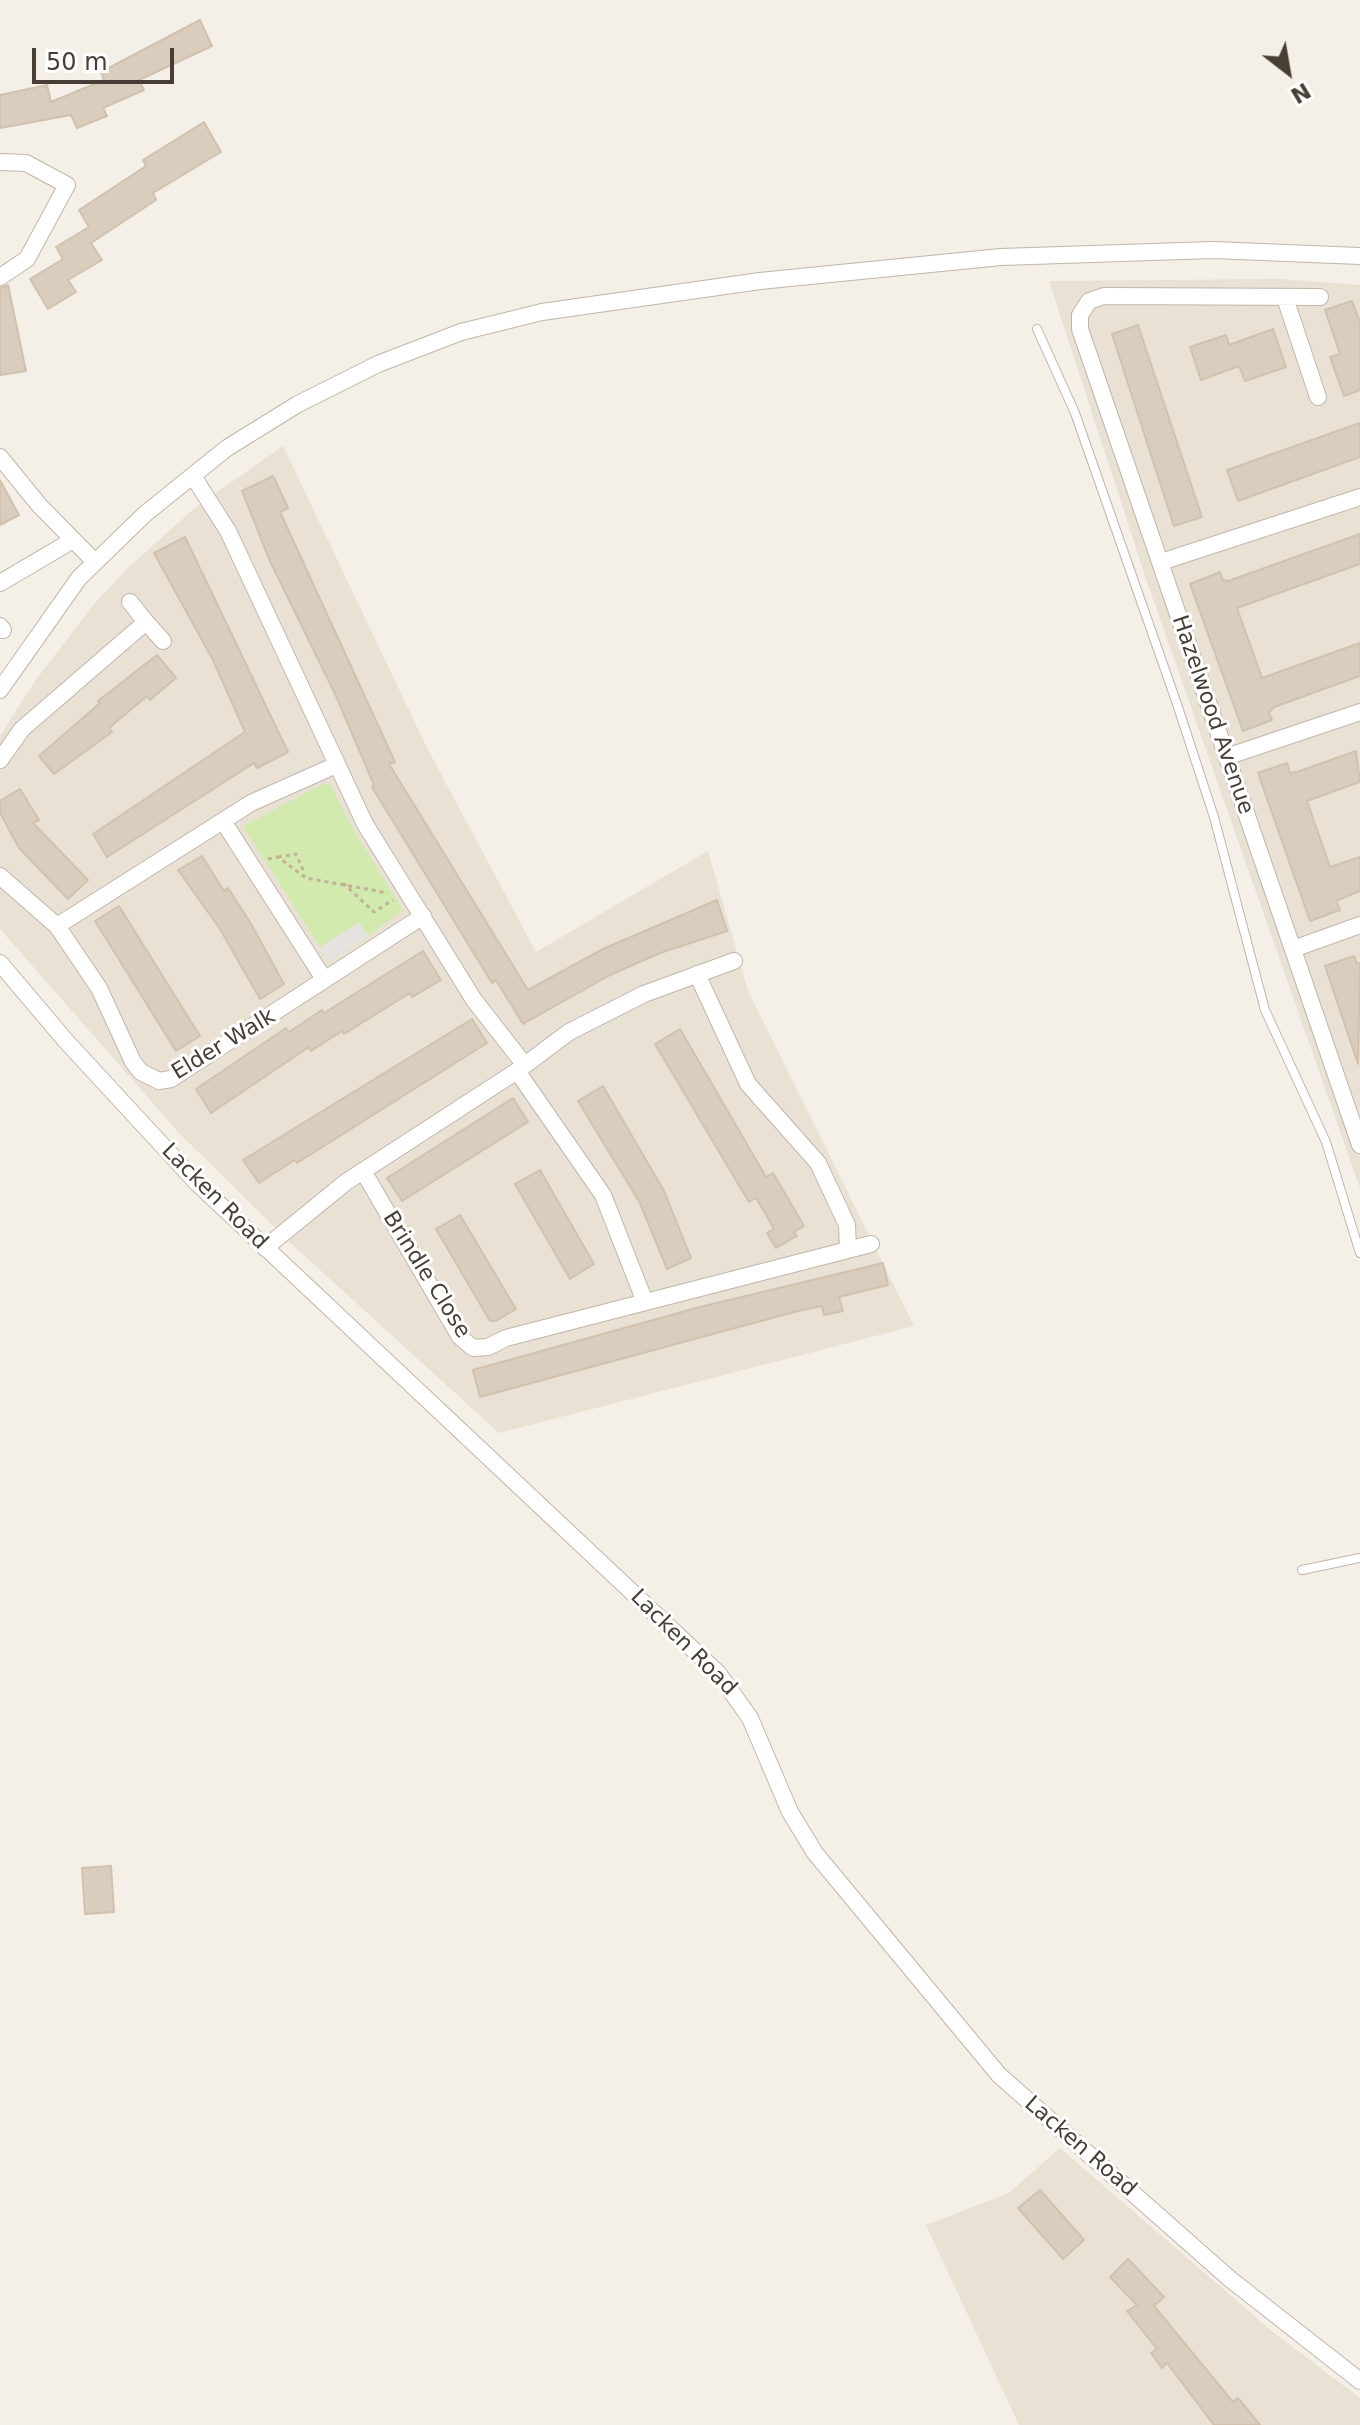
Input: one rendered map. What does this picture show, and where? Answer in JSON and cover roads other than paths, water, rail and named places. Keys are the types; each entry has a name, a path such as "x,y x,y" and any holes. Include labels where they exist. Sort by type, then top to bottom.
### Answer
{"street":[{"path":"0,162 26,163 67,185 27,259 0,277"},
{"path":"0,690 79,578 145,514 227,448 298,404 378,364 461,332 542,312 760,281 1001,257 1213,250 1360,256"},
{"name":"Hazelwood Avenue","path":"1285,298 1104,296 1089,301 1080,315 1080,329 1360,1142"},
{"path":"1318,397 1285,298 1320,297"},
{"path":"0,457 95,562"},
{"path":"193,476 228,531 365,824 474,1000 603,1195 645,1302"},
{"path":"1161,562 1360,497"},
{"path":"0,583 73,540"},
{"path":"130,602 163,641"},
{"path":"0,760 22,729 146,622"},
{"path":"1226,757 1360,712"},
{"path":"57,926 251,803 336,765"},
{"path":"223,821 324,979"},
{"name":"Elder Walk","path":"0,876 57,926 99,988 133,1062 141,1072 159,1081 171,1079 302,998 324,979 423,916"},
{"path":"1293,949 1360,925"},
{"path":"265,1248 363,1171 600,1016 734,961"},
{"name":"Lacken Road","path":"0,963 65,1040 198,1184 718,1673 750,1718 790,1812 815,1853 864,1916 999,2075 1240,2288 1360,2381"},
{"path":"697,974 748,1084 818,1163 847,1225 848,1250"},
{"name":"Brindle Close","path":"363,1171 460,1337 473,1348 488,1347 506,1338 871,1244"}],"lane":[{"path":"1037,329 1075,413 1181,718 1214,817 1265,1010 1326,1142 1360,1253"},
{"path":"1302,1570 1360,1558"}]}
